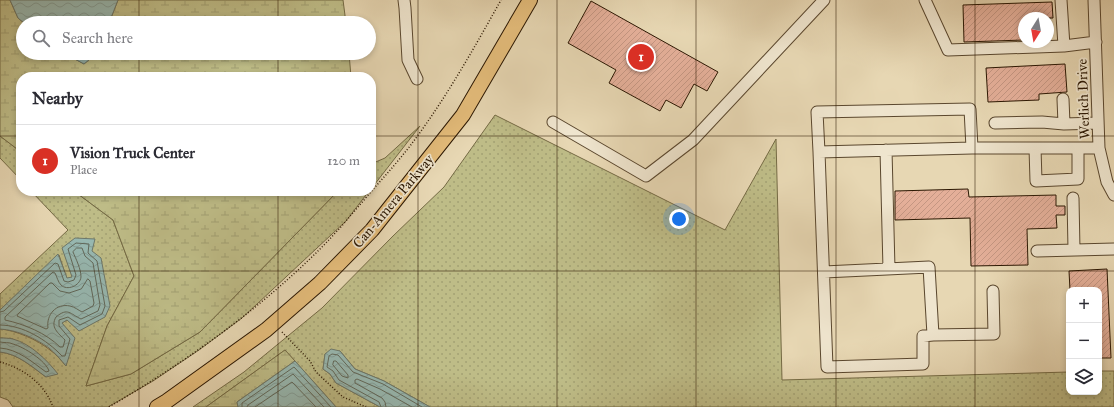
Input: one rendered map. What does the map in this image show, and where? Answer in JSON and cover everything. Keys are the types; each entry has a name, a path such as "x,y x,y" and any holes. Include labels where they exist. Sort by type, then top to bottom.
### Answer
{"main road":[{"name":"Can-Amera Parkway","path":"157,407 274,323 320,283 377,224 463,115 530,0"}],"street":[{"path":"404,0 408,60 416,79"},
{"path":"553,122 646,176 693,140 824,0"},
{"path":"925,0 948,50 1064,46 1096,42"},
{"path":"1061,0 1064,46"},
{"name":"Werlich Drive","path":"1094,0 1099,148 1107,182 1114,195"},
{"path":"1063,99 1064,124"},
{"path":"972,148 970,109 817,112 827,367 923,364 923,336 994,334 993,291"},
{"path":"995,123 1098,123"},
{"path":"819,152 972,148 1099,148"},
{"path":"1035,148 1036,181 1078,179 1078,148"},
{"path":"886,150 889,269"},
{"path":"1073,198 1074,250"},
{"path":"1037,251 1114,249"},
{"path":"824,272 929,267 933,335"}],"path":[{"path":"376,186 410,147 440,104 501,0"},
{"path":"109,407 153,381 199,350 277,289 320,249 368,196"},
{"path":"274,323 310,362 316,372 343,397 366,407"},
{"path":"0,362 12,365 38,383 50,398 53,407"}],"green space":[{"path":"0,0 10,0 17,16 16,60 77,60 84,64 89,60 350,60 351,72 16,72 16,148 0,136"},
{"path":"118,0 343,0 345,16 112,16"},
{"path":"495,115 725,230 776,139 782,380 1066,372 1066,395 1102,395 1102,371 1114,371 1114,407 430,407 384,381 355,369 340,351 325,354 323,369 330,374 336,383 380,407 336,407 285,350 206,407 193,407 244,372 322,308 444,187"},
{"path":"420,126 376,183 376,162 385,158"},
{"path":"0,136 16,148 16,175 0,158"},
{"path":"36,196 81,196 113,220 134,276 107,326 86,386 131,374 200,332 333,196 365,196 346,221 242,318 199,350 153,381 108,407 13,407 8,400 0,397 0,352 19,358 46,377 13,339 0,338 0,329 19,333 45,346 66,366 61,323 67,320 72,277 67,279 59,255 0,310 0,294 68,230"},
{"path":"81,196 333,196 200,332 131,374 86,386 107,326 134,276 113,220"},
{"path":"285,350 295,361 237,402 238,407 206,407"}],"water":[{"path":"10,0 118,0 112,16 17,16"},
{"path":"77,60 89,60 84,64"},
{"path":"75,238 95,239 92,251 101,258 110,306 105,317 79,331 67,320 62,323 75,338 66,366 44,344 26,335 0,329 0,310 58,254 67,278 72,277 62,248"},
{"path":"0,338 20,341 44,358 58,374 46,377 19,358 0,352"},
{"path":"331,349 340,351 355,369 384,381 430,407 380,407 336,383 330,374 323,369 325,354"},
{"path":"295,361 336,407 238,407 237,402"}],"building":[{"path":"591,1 718,72 707,91 694,84 681,108 666,100 660,111 609,83 616,70 568,43"},
{"path":"1052,2 1053,12 1018,12 1018,40 964,42 963,5"},
{"path":"1065,64 1067,92 1039,94 1039,100 988,102 986,68"},
{"path":"968,189 969,197 1056,195 1056,206 1065,206 1065,215 1056,215 1057,228 1027,229 1028,265 971,266 970,218 895,220 895,191"},
{"path":"1107,269 1111,358 1102,358 1102,287 1070,287 1069,271"}],"place":[{"name":"Vision Truck Center","path":"641,57"}]}
